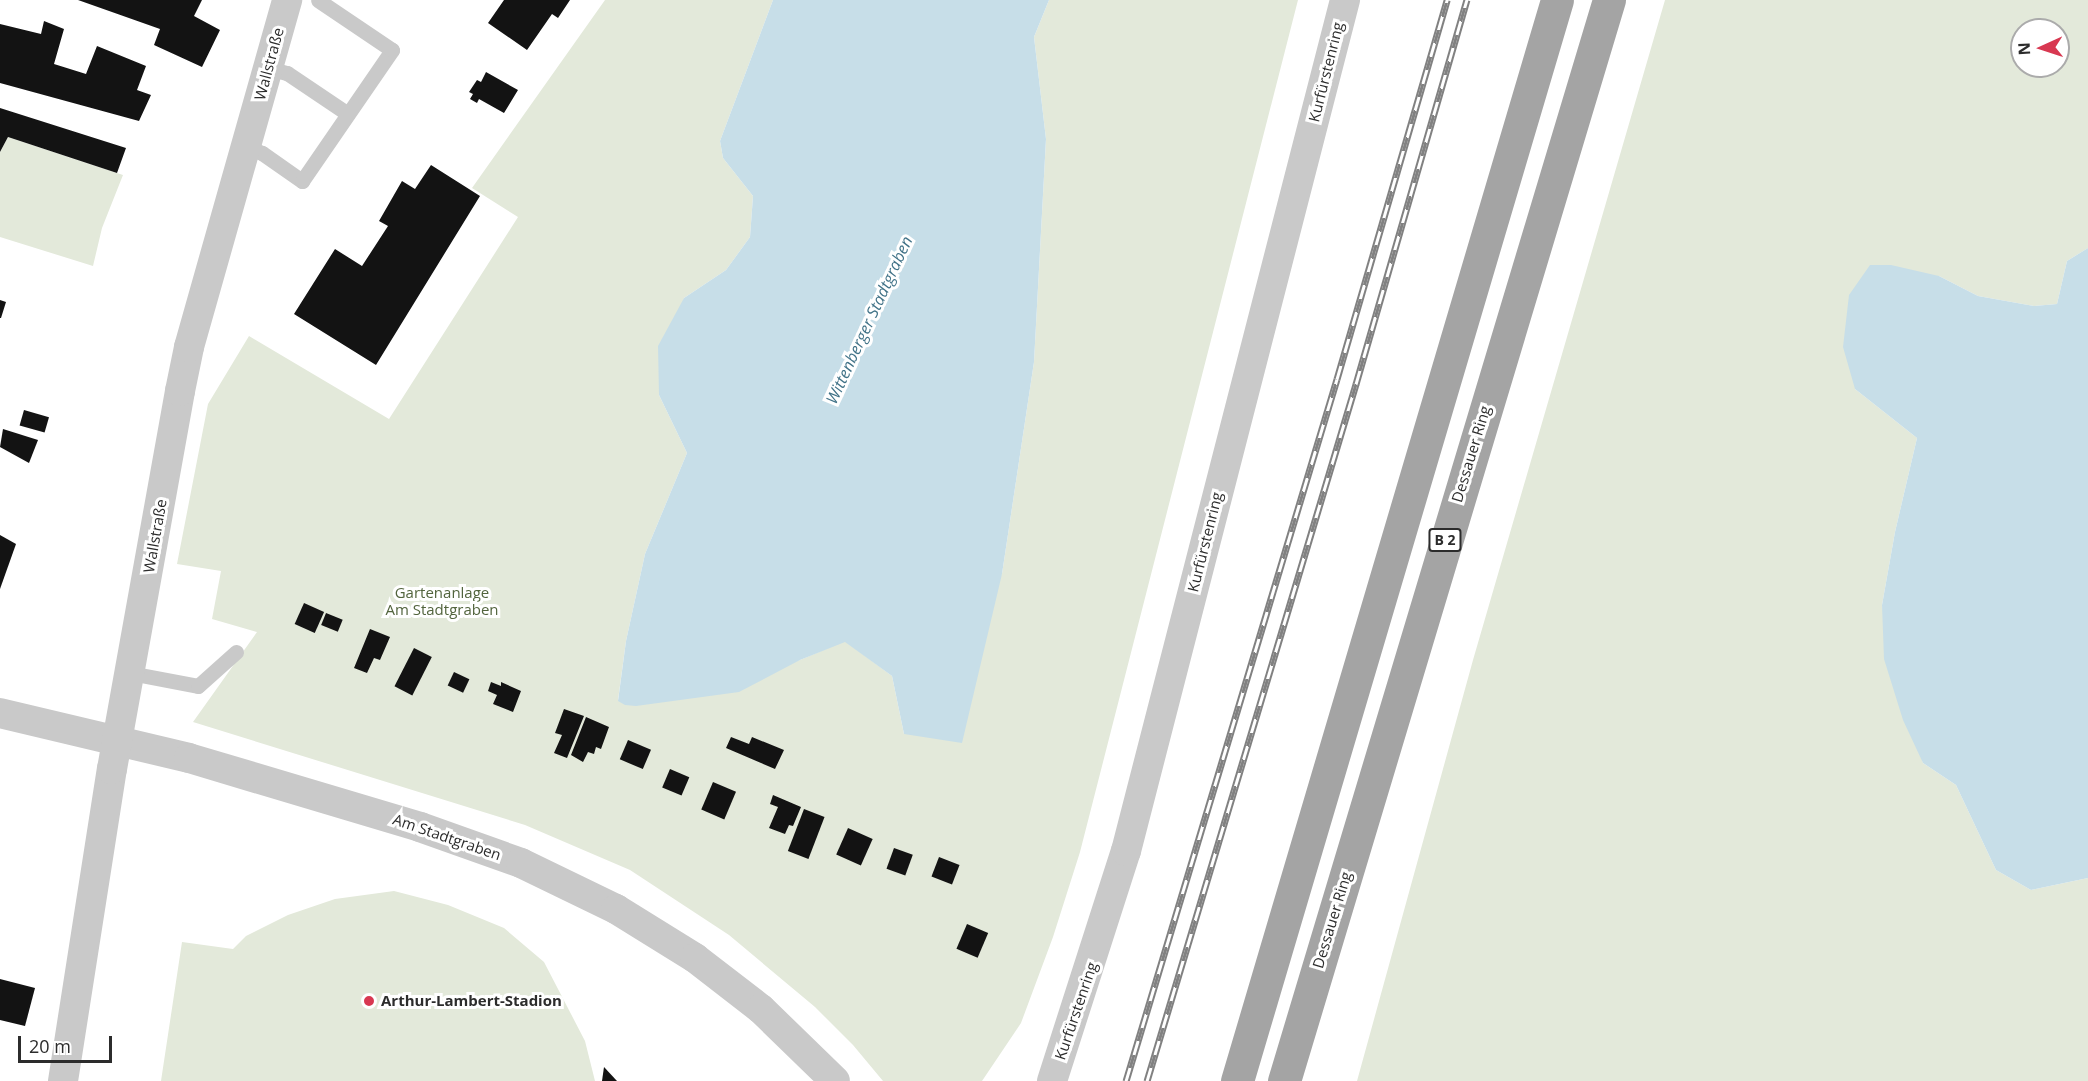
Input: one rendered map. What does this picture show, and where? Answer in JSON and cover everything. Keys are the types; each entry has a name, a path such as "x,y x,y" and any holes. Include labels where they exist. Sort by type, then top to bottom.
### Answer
{"main road":[{"path":"1237,1081 1557,0"},
{"name":"Dessauer Ring","path":"1284,1081 1609,0"}],"street":[{"name":"Wallstraße","path":"63,1081 117,740 189,347 287,0"},
{"name":"Kurfürstenring","path":"1052,1081 1126,851 1345,0"},
{"name":"Am Stadtgraben","path":"0,713 117,740 420,826 477,845 571,885 655,932 731,984 795,1039 835,1081"}],"lane":[{"path":"247,147 262,153 302,181 392,50 318,0"},
{"path":"268,68 287,73 348,114"},
{"path":"130,673 198,686 236,652"}],"green space":[{"name":"Gartenanlage Am Stadtgraben","path":"605,0 773,0 720,141 723,158 753,196 750,237 726,270 684,298 659,395 687,453 645,554 626,641 618,700 800,660 845,641 892,676 904,734 1002,574 1034,362 1046,139 1034,37 1049,0 1298,0 1080,852 1053,937 1021,1023 982,1081 883,1081 853,1045 815,1007 729,935 630,870 525,825 193,722 257,632 212,619 221,571 177,564 208,404 249,336 389,419 518,217 472,188"},
{"path":"1665,0 2088,0 2088,248 2067,261 2057,304 2034,306 1978,296 1939,276 1855,389 1917,438 1895,532 1882,605 1923,763 1956,785 1996,870 2031,890 2088,878 2088,1081 1357,1081 1473,660"},
{"path":"8,137 123,175 102,228 93,266 0,237 0,152"},
{"name":"Arthur-Lambert-Stadion","path":"394,891 448,905 504,928 544,962 585,1041 595,1081 161,1081 182,942 233,949 246,936 288,915 335,899"}],"water":[{"name":"Wittenberger Stadtgraben","path":"773,0 1049,0 1034,37 1046,139 1034,362 1002,574 962,743 904,734 892,676 845,642 800,660 739,692 636,706 625,705 618,701 626,641 645,554 687,453 659,395 658,346 684,298 726,270 750,237 753,196 723,158 720,141"},
{"path":"2088,248 2088,878 2031,890 1996,870 1956,785 1923,763 1903,720 1884,659 1882,605 1895,532 1917,438 1855,389 1843,347 1849,295 1870,265 1891,265 1939,276 1978,296 2034,306 2057,304 2067,261"}],"building":[{"path":"78,0 202,0 194,16 220,30 202,67 154,45 160,29"},
{"path":"504,0 570,0 558,18 552,14 527,50 488,23"},
{"path":"44,21 64,29 54,64 86,74 97,46 146,66 137,90 151,95 139,121 0,83 0,24 41,34"},
{"path":"486,72 518,90 504,113 479,99 477,103 470,99 473,94 469,92 477,80 481,82"},
{"path":"0,108 126,148 117,173 8,137 0,152"},
{"path":"431,165 480,196 376,365 294,314 335,249 362,266 388,226 379,221 402,181 415,189"},
{"path":"0,300 6,302 1,318 0,318"},
{"path":"24,410 49,417 45,433 20,425"},
{"path":"3,429 38,440 29,463 0,447"},
{"path":"0,535 16,544 0,589"},
{"path":"304,603 324,612 315,633 295,624"},
{"path":"326,613 343,620 338,632 321,625"},
{"path":"370,629 390,637 380,660 374,658 367,673 354,668"},
{"path":"414,648 432,657 412,695 394,686"},
{"path":"454,672 469,679 463,693 448,686"},
{"path":"491,682 501,686 501,682 521,691 513,712 493,704 497,695 488,691"},
{"path":"564,709 584,716 567,758 554,753 562,735 555,733"},
{"path":"586,717 609,727 601,749 596,747 594,754 588,752 583,762 571,755"},
{"path":"731,737 749,744 752,737 784,750 775,769 726,748"},
{"path":"628,740 651,750 643,769 620,759"},
{"path":"670,769 689,777 682,796 662,787"},
{"path":"713,782 736,792 724,819 701,810"},
{"path":"773,795 801,807 793,826 789,825 785,834 769,828 778,807 770,804"},
{"path":"804,809 825,817 808,859 788,851"},
{"path":"848,828 873,839 861,865 836,854"},
{"path":"894,848 913,855 905,876 886,869"},
{"path":"939,857 960,865 952,884 931,877"},
{"path":"967,924 988,933 978,958 956,949"},
{"path":"0,979 35,988 25,1026 0,1020"},
{"path":"604,1067 617,1081 602,1081"}],"railway":[{"path":"1126,1081 1337,379 1447,0"},
{"path":"1147,1081 1356,384 1467,0"}],"place":[{"name":"Arthur-Lambert-Stadion","path":"369,1001"}]}
